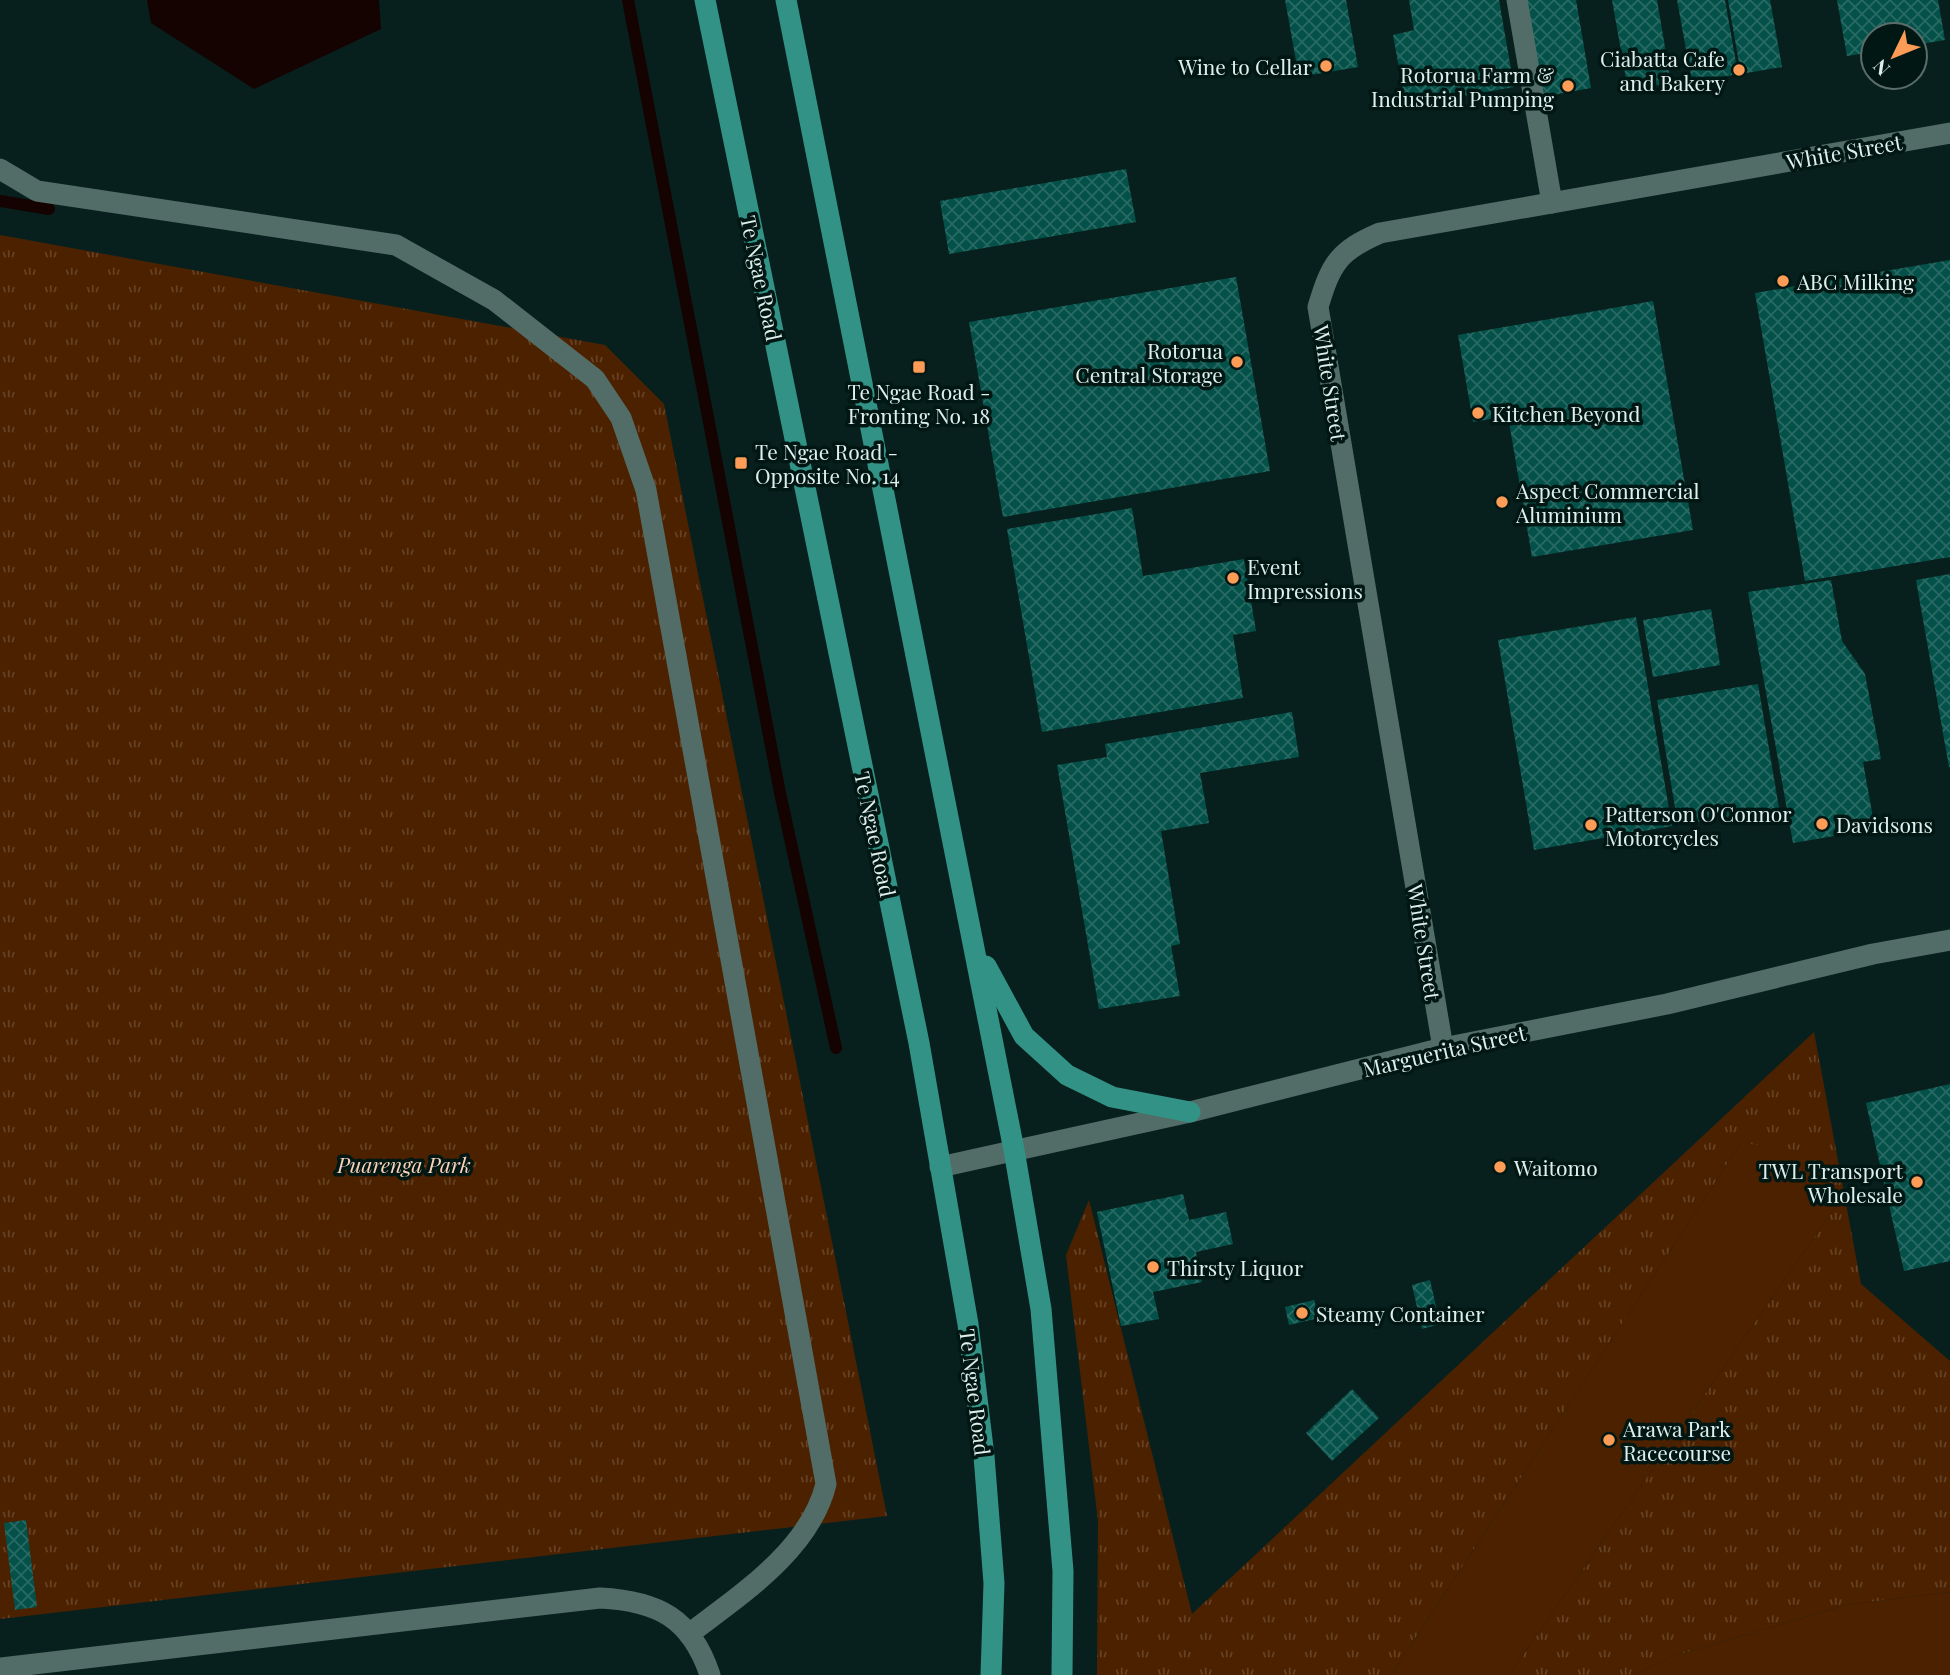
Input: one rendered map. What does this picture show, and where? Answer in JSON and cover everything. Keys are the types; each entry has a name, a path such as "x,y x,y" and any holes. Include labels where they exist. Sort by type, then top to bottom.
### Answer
{"main road":[{"name":"Te Ngae Road","path":"705,0 919,1043 968,1324 984,1456 994,1583 991,1675"},
{"path":"786,0 976,949 1041,1309 1062,1571 1062,1675"},
{"path":"976,949 1024,1036 1067,1075 1112,1097 1189,1112"}],"street":[{"path":"1517,0 1552,203"},
{"name":"White Street","path":"1443,1048 1318,307 1328,274 1351,245 1380,233 1950,133"},
{"path":"0,169 37,191 397,245 494,300 596,379 621,418 646,490 826,1484 820,1507 765,1577 689,1634"},
{"name":"Marguerita Street","path":"940,1167 1189,1112 1443,1048 1667,1004 1873,954 1950,940"},
{"path":"0,1668 600,1598 653,1605 673,1616 689,1634 710,1675"}],"green space":[{"name":"Puarenga Park","path":"0,235 605,345 664,404 887,1516 0,1619"},
{"path":"1814,1032 1861,1284 1950,1361 1950,1592 1846,1605 1674,1656 1634,1675 1509,1675 1836,1206 1741,1143 1391,1675 1097,1675 1098,1521 1066,1255 1089,1200 1192,1614"},
{"name":"Arawa Park Racecourse","path":"1741,1143 1804,1151 1836,1206 1509,1675 1391,1675"},
{"path":"1950,1592 1950,1675 1634,1675 1674,1656 1846,1605"}],"shaded area":[{"path":"147,0 379,0 381,29 254,89 151,23"}],"building":[{"path":"1285,0 1346,0 1358,67 1299,77"},
{"path":"1409,0 1499,0 1514,87 1406,106 1393,35 1414,30"},
{"path":"1524,0 1576,0 1591,88 1542,97"},
{"path":"1612,0 1657,0 1671,83 1628,90"},
{"path":"1677,0 1725,0 1738,74 1692,82"},
{"path":"1728,0 1770,0 1782,67 1741,74"},
{"path":"1837,0 1938,0 1945,40 1929,43 1929,21 1859,21 1859,54 1847,56"},
{"path":"1126,169 1136,222 949,254 940,201"},
{"path":"1950,260 1950,557 1805,581 1755,293"},
{"path":"1236,277 1270,471 1003,517 969,322"},
{"path":"1653,301 1693,530 1532,557 1508,416 1473,422 1458,335"},
{"path":"1132,508 1143,576 1244,559 1256,631 1233,635 1243,698 1042,732 1007,529"},
{"path":"1950,574 1950,767 1949,767 1916,580"},
{"path":"1831,580 1842,641 1865,674 1881,759 1863,762 1875,829 1793,843 1748,592"},
{"path":"1711,609 1720,665 1653,677 1643,620"},
{"path":"1636,617 1672,826 1534,850 1498,640"},
{"path":"1758,684 1779,808 1678,825 1657,700"},
{"path":"1292,712 1299,757 1200,773 1209,823 1161,831 1180,944 1171,946 1180,996 1099,1009 1057,765 1107,757 1105,744"},
{"name":"TWL Transport Wholesale","path":"1950,1084 1950,1261 1904,1271 1866,1103"},
{"name":"Thirsty Liquor","path":"1183,1194 1189,1220 1226,1212 1233,1244 1196,1252 1202,1282 1153,1292 1159,1319 1121,1326 1097,1212"},
{"path":"1430,1280 1440,1324 1422,1329 1412,1285"},
{"name":"Steamy Container","path":"1314,1300 1319,1318 1289,1325 1285,1307"},
{"path":"1352,1389 1379,1418 1332,1461 1306,1433"},
{"path":"26,1520 37,1607 15,1610 4,1523"}],"waterway":[{"path":"628,0 780,793 836,1048"},
{"path":"0,201 49,209"}],"place":[{"name":"Wine to Cellar","path":"1326,66"},
{"name":"Ciabatta Cafe and Bakery","path":"1739,70"},
{"name":"Rotorua Farm & Industrial Pumping","path":"1568,86"},
{"name":"ABC Milking","path":"1783,281"},
{"name":"Rotorua Central Storage","path":"1237,362"},
{"name":"Te Ngae Road - Fronting No. 18","path":"919,367"},
{"name":"Kitchen Beyond","path":"1478,413"},
{"name":"Te Ngae Road - Opposite No. 14","path":"741,463"},
{"name":"Aspect Commercial Aluminium","path":"1502,502"},
{"name":"Event Impressions","path":"1233,578"},
{"name":"Davidsons","path":"1822,824"},
{"name":"Patterson O'Connor Motorcycles","path":"1591,825"},
{"name":"Waitomo","path":"1500,1167"},
{"name":"TWL Transport Wholesale","path":"1917,1182"},
{"name":"Thirsty Liquor","path":"1153,1267"},
{"name":"Steamy Container","path":"1302,1313"},
{"name":"Arawa Park Racecourse","path":"1609,1440"}]}
